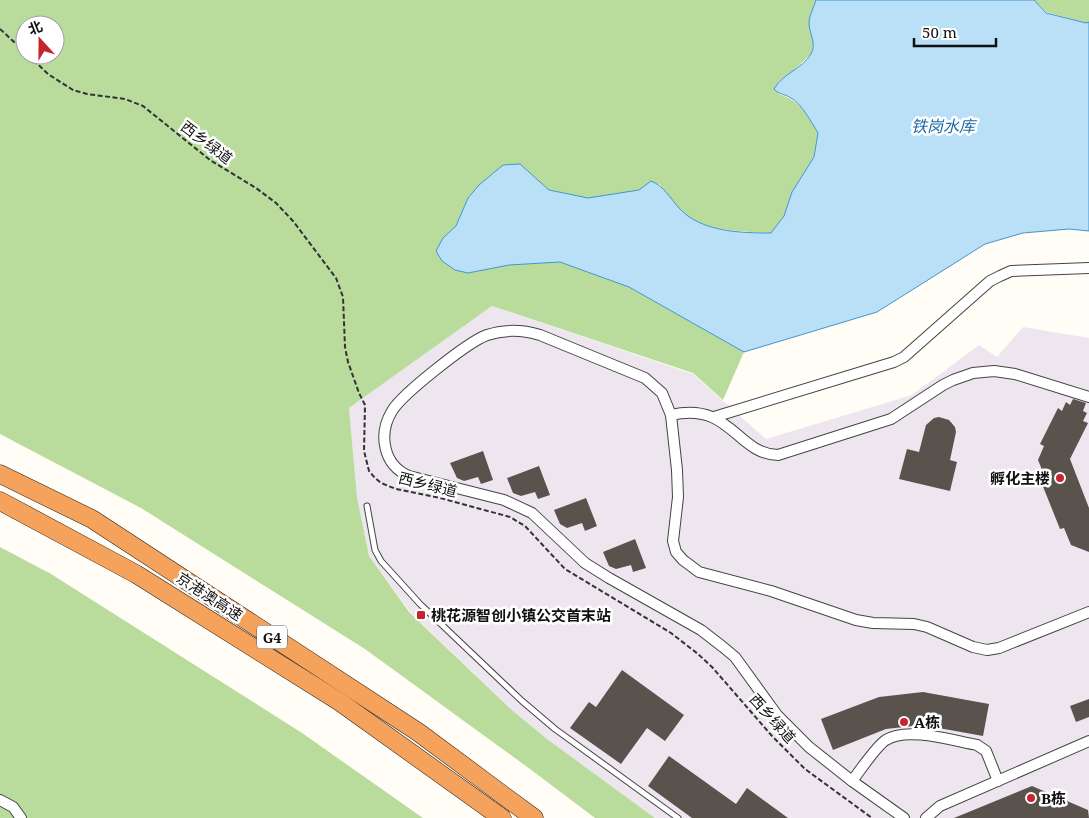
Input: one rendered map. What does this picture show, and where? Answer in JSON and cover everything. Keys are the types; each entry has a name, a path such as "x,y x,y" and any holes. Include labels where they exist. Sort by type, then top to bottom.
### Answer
{"highway":[{"name":"京港澳高速","path":"0,474 100,525 418,732 534,818"},
{"name":"京港澳高速","path":"0,501 136,574 332,697 502,818"}],"street":[{"path":"714,417 904,357 990,281 1011,271 1089,268"},
{"path":"904,818 809,747 777,715 735,657 701,630 585,563 540,520 523,508 504,500 410,476 399,471 388,458 384,440 388,418 401,400 471,343 490,334 510,330 540,335 645,378 652,382 662,393 671,415 677,470 678,497 673,541 676,552 699,572 771,591 856,620 873,623 914,624 927,627 973,647 987,650 999,648 1089,612"},
{"path":"671,415 690,412 714,417 726,424 760,451 778,454 891,419 943,385 973,373 1015,374 1089,397"},
{"path":"852,781 884,740 894,736 917,734 977,745 986,751 998,781"},
{"path":"926,818 940,806 1089,741"},
{"path":"0,800 14,807 21,818"}],"lane":[{"path":"367,506 375,550 381,561 420,604 522,701 555,729 678,818"}],"path":[{"path":"0,29 15,43"},
{"name":"西乡绿道","path":"39,65 48,74 73,90 125,100 143,106 210,160 256,188 276,203 294,221 336,278 343,297 347,355 356,386 365,405 364,451 369,471 381,483 396,489 440,498 510,517 525,526 565,570 671,633 698,654 712,667 772,736 805,769 872,818"}],"shaded area":[{"path":"492,306 693,374 766,439 912,395 979,345 997,357 1023,327 1089,338 1089,818 655,818 547,739 513,711 411,613 369,556 357,497 349,408"}],"green space":[{"path":"0,0 816,0 809,22 813,43 812,53 779,81 779,94 798,104 818,133 814,157 792,192 784,216 771,233 730,230 698,223 682,211 659,184 639,190 588,198 549,190 520,164 503,165 468,198 456,226 443,238 436,251 442,261 455,270 468,273 509,265 560,262 629,287 744,352 723,400 693,373 492,306 349,408 357,497 369,556 410,613 513,711 547,739 655,818 595,818 365,649 141,508 0,434"},
{"path":"1034,0 1089,0 1089,22 1086,23 1046,12"},
{"path":"0,547 51,574 302,733 423,818 0,818"}],"water":[{"name":"铁岗水库","path":"816,0 1034,0 1046,13 1086,23 1089,22 1089,231 1069,229 1023,233 985,244 877,312 744,352 629,287 560,262 509,265 468,273 455,270 442,261 436,251 443,238 456,226 468,198 479,185 503,165 520,164 549,190 588,198 639,190 651,181 663,189 688,216 698,222 722,230 771,233 784,216 792,192 814,157 818,133 799,104 774,89 782,79 803,64 813,50 809,20"}],"building":[{"name":"孵化主楼","path":"1073,399 1086,403 1083,411 1087,413 1083,421 1088,423 1070,459 1089,508 1089,552 1071,545 1064,528 1060,529 1040,479 1045,477 1038,460 1044,446 1040,444 1058,408 1062,411 1066,402 1070,405"},
{"path":"939,417 949,420 955,427 956,432 950,460 957,462 950,491 899,479 907,449 919,452 926,425 934,418"},
{"path":"483,451 493,480 481,484 478,477 464,481 457,478 450,463"},
{"path":"539,466 550,495 538,499 535,492 521,496 513,493 507,478"},
{"path":"586,498 597,526 585,531 582,523 567,528 560,524 554,510"},
{"path":"635,539 646,568 633,572 631,565 616,569 609,566 603,552"},
{"path":"622,670 684,715 665,741 647,728 621,764 570,728 589,702 596,707"},
{"name":"A栋","path":"923,692 989,704 983,736 922,725 886,729 833,750 821,719 879,697"},
{"path":"1089,699 1089,717 1076,722 1070,706"},
{"path":"669,756 736,804 747,788 788,818 692,818 648,786"},
{"name":"B栋","path":"1032,786 1088,810 1089,818 954,818"}],"place":[{"name":"孵化主楼","path":"1060,478"},
{"name":"桃花源智创小镇公交首末站","path":"421,615"},
{"name":"A栋","path":"904,722"},
{"name":"B栋","path":"1031,798"}]}
